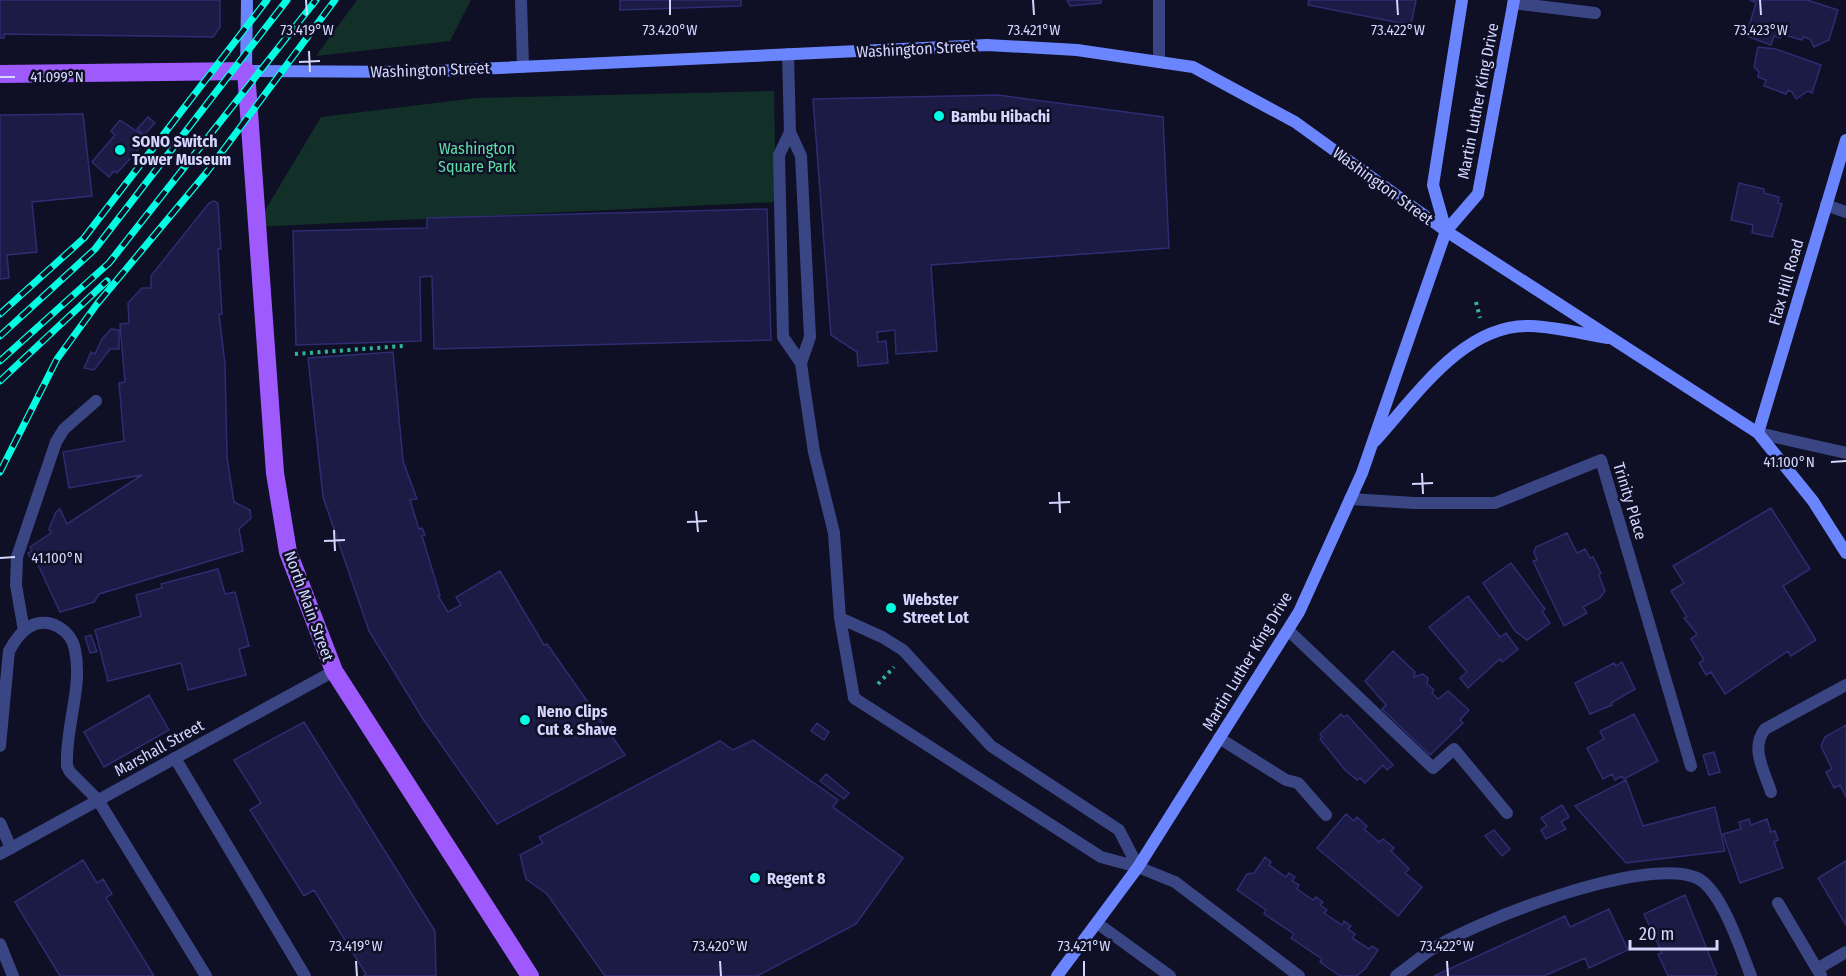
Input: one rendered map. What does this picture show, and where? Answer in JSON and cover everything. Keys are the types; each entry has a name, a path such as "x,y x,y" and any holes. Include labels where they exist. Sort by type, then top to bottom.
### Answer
{"main road":[{"path":"246,71 247,0"},
{"name":"Martin Luther King Drive","path":"1446,231 1433,185 1462,0"},
{"name":"Martin Luther King Drive","path":"1057,976 1138,867 1288,630 1350,499 1372,444 1446,231 1478,194 1514,2"},
{"name":"Washington Street","path":"0,74 246,71 413,72 987,45 1077,50 1193,67 1295,122 1446,231 1758,433 1813,501 1846,553"},
{"name":"North Main Street","path":"246,71 274,472 288,552 334,671 527,975"},
{"name":"Flax Hill Road","path":"1758,433 1846,140"},
{"path":"1372,444 1455,354 1484,334 1531,326 1612,339"}],"street":[{"path":"521,0 523,67"},
{"path":"1159,0 1159,62"},
{"path":"1514,2 1595,13"},
{"path":"788,54 790,132 801,156 810,337 801,363"},
{"path":"790,132 778,155 783,337 801,363 814,452 834,533 840,618 854,698 1101,856 1138,867 1175,882 1299,976"},
{"path":"1826,205 1846,212"},
{"path":"24,631 16,585 17,557 56,442 64,429 96,401"},
{"path":"1758,433 1846,453"},
{"name":"Trinity Place","path":"1350,499 1414,503 1496,503 1600,460 1691,766"},
{"path":"840,618 882,637 903,650 990,746 1119,830 1138,867"},
{"path":"0,746 9,651 31,625 44,624 67,631 73,638 78,662 67,766 70,772 98,800 206,976"},
{"path":"1288,630 1433,768 1454,749 1507,813"},
{"name":"Marshall Street","path":"5,851 334,671"},
{"path":"1771,792 1757,749 1758,738 1766,729 1846,685"},
{"path":"1219,738 1286,780 1298,783 1326,815"},
{"path":"175,758 305,976"},
{"path":"0,823 5,851"},
{"path":"1396,976 1430,951 1494,919 1575,890 1645,876 1674,875 1697,879 1721,903 1751,976"},
{"path":"1778,903 1819,973 1846,952"},
{"path":"1097,922 1170,976"},
{"path":"0,944 13,976"}],"path":[{"path":"1474,304 1479,310 1481,322"},
{"path":"295,354 403,346"},
{"path":"878,684 898,662"}],"green space":[{"path":"357,0 471,0 450,41 316,56"},
{"name":"Washington Square Park","path":"774,91 776,202 255,227 321,117 476,98"}],"building":[{"path":"0,0 220,0 220,27 213,37 4,34 4,38 0,38"},
{"path":"620,0 741,0 741,6 620,10"},
{"path":"1067,0 1101,0 1101,3 1070,6"},
{"path":"1309,0 1416,0 1411,25 1308,5"},
{"path":"1750,0 1807,0 1838,10 1829,40 1814,47 1810,39 1803,37 1802,40 1781,34 1780,38 1774,36 1771,45 1746,36 1756,3"},
{"path":"1758,47 1776,49 1821,65 1812,93 1808,91 1796,99 1788,90 1786,94 1764,86 1766,80 1758,77 1759,72 1754,67"},
{"path":"998,95 1163,117 1169,248 931,265 937,351 896,354 895,330 877,332 878,342 886,341 888,363 858,366 857,352 831,335 813,99"},
{"path":"83,114 92,196 32,202 37,252 7,255 9,278 0,279 0,115"},
{"path":"148,117 155,123 144,135 137,129"},
{"name":"SONO Switch Tower Museum","path":"120,120 148,139 117,173 114,171 109,177 92,162 115,135 111,131"},
{"path":"1739,183 1764,189 1764,193 1779,197 1778,203 1782,204 1772,237 1752,233 1753,225 1731,220"},
{"path":"214,201 218,203 221,249 218,249 222,314 219,314 225,364 227,457 234,502 250,510 251,518 239,529 243,551 99,594 94,602 60,612 34,556 30,558 28,553 32,551 30,547 51,533 49,529 56,512 60,509 67,524 142,475 69,488 63,452 124,441 119,383 125,382 120,324 129,323 128,303 142,288 151,288 151,276 209,203"},
{"path":"767,209 771,340 434,349 432,276 420,277 421,341 296,345 293,231 427,228 427,218"},
{"path":"111,329 119,330 119,349 110,349 94,370 84,368 91,352 95,354 102,339"},
{"path":"393,352 403,461 417,499 410,500 419,529 422,528 425,535 422,536 440,595 438,596 448,612 461,605 456,597 500,571 544,645 547,644 625,755 497,824 423,719 369,631 323,497 308,358"},
{"path":"1771,508 1810,569 1783,586 1816,640 1791,656 1788,651 1725,694 1711,672 1706,675 1699,663 1704,660 1691,639 1697,634 1684,618 1687,617 1671,591 1684,583 1673,566"},
{"path":"1567,533 1577,553 1585,549 1590,558 1593,557 1601,573 1599,575 1605,591 1600,598 1583,607 1587,613 1564,626 1533,561 1537,560 1534,552 1536,547"},
{"path":"1511,563 1545,609 1542,611 1550,623 1527,640 1515,631 1483,583"},
{"path":"218,569 225,594 235,592 249,646 239,649 246,675 188,690 181,663 108,681 95,630 141,616 136,595 162,588 161,584"},
{"path":"1468,596 1500,637 1506,633 1518,649 1502,662 1500,659 1468,688 1460,678 1467,672 1429,627"},
{"path":"91,635 97,652 90,653 85,637"},
{"path":"1393,651 1415,672 1414,677 1423,674 1428,678 1427,684 1434,690 1432,693 1438,699 1448,691 1469,710 1460,720 1463,723 1430,755 1382,709 1386,705 1365,681"},
{"path":"1622,662 1635,689 1611,703 1612,705 1590,714 1575,683 1614,663 1616,666"},
{"path":"149,695 169,730 104,767 84,732"},
{"path":"1341,714 1344,717 1347,715 1393,765 1387,770 1383,765 1365,783 1360,778 1357,780 1345,770 1320,739 1322,737 1320,734"},
{"path":"1634,714 1658,761 1624,779 1622,776 1615,780 1612,774 1603,779 1587,748 1604,739 1600,731"},
{"path":"304,722 435,931 436,976 364,976 366,974 314,890 304,896 250,810 261,803 234,760"},
{"path":"817,723 829,732 824,740 811,731"},
{"path":"1846,725 1846,797 1840,785 1834,788 1826,772 1832,769 1821,746 1825,737"},
{"path":"753,740 838,800 833,807 903,858 856,924 757,976 605,976 547,894 526,879 520,855 543,843 539,837 720,741 733,750"},
{"path":"1714,752 1720,772 1709,775 1703,755"},
{"path":"826,774 849,793 844,799 820,781"},
{"path":"1626,780 1643,826 1715,807 1725,851 1626,863 1575,806"},
{"path":"1562,805 1569,817 1561,822 1566,829 1546,839 1541,830 1547,826 1541,818"},
{"path":"1346,814 1354,821 1357,817 1367,826 1364,829 1379,842 1383,839 1394,848 1391,851 1409,869 1405,873 1422,887 1398,916 1317,848"},
{"path":"1749,819 1751,825 1767,819 1771,832 1775,831 1778,840 1774,842 1783,868 1740,883 1723,834 1741,829 1739,822"},
{"path":"1494,830 1510,849 1502,856 1485,836"},
{"path":"1265,857 1271,862 1269,865 1286,877 1289,873 1295,877 1292,881 1299,885 1297,889 1313,900 1316,897 1323,902 1320,905 1327,910 1324,913 1342,925 1344,921 1351,926 1348,929 1355,934 1352,938 1369,949 1372,946 1378,950 1365,969 1356,976 1340,976 1320,962 1322,959 1291,938 1294,934 1264,914 1266,910 1237,890 1247,874 1254,873"},
{"path":"83,860 97,883 103,879 112,894 106,898 154,976 60,976 15,902"},
{"path":"1846,861 1846,925 1818,878"},
{"path":"1685,895 1717,974 1714,976 1668,976 1658,954 1662,953 1644,914"},
{"path":"1609,909 1628,950 1589,968 1585,958 1544,976 1434,976 1565,916 1570,927"}],"railway":[{"path":"0,314 84,238 267,0"},
{"path":"0,336 95,249 287,0"},
{"path":"0,361 109,263 316,0"},
{"path":"0,472 57,359 97,304 207,172 335,0"},
{"path":"0,381 107,281"}],"place":[{"name":"Bambu Hibachi","path":"939,116"},
{"name":"SONO Switch Tower Museum","path":"120,150"},
{"name":"Webster Street Lot","path":"891,608"},
{"name":"Neno Clips Cut & Shave","path":"525,720"},
{"name":"Regent 8","path":"755,878"}]}
